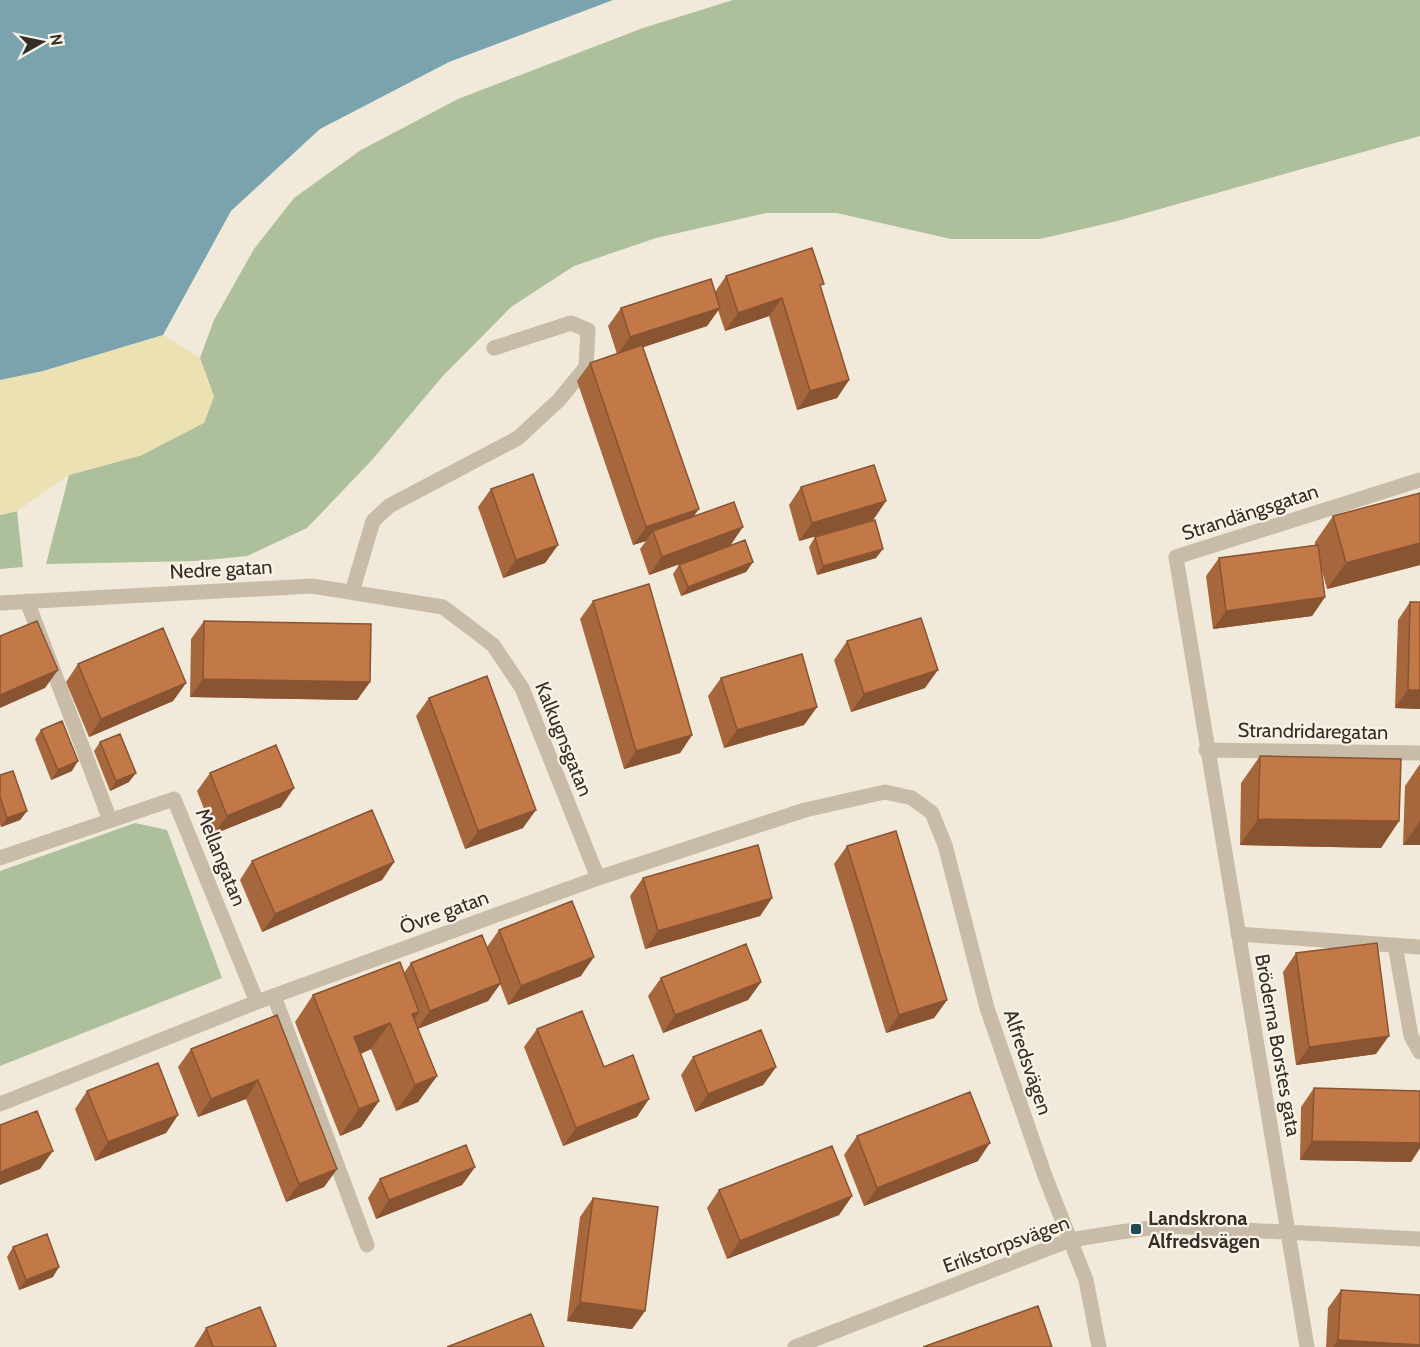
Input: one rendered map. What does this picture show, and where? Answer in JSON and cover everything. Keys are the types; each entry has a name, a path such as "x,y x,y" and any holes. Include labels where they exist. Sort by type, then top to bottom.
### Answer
{"street":[{"path":"352,592 373,521 389,506 518,438 559,400 586,367 588,330 571,323 494,348"},
{"name":"Strandängsgatan","path":"1206,750 1176,557 1420,480"},
{"name":"Nedre gatan","path":"0,603 312,586 442,607"},
{"path":"27,601 110,820"},
{"name":"Kalkugnsgatan","path":"442,607 493,645 522,688 598,878"},
{"name":"Strandridaregatan","path":"1206,750 1420,753"},
{"name":"Bröderna Borstes gata","path":"1206,750 1307,1347"},
{"name":"Övre gatan","path":"0,1104 257,1002 598,878 805,810 885,792 912,798"},
{"name":"Alfredsvägen","path":"912,798 932,813 945,845 987,1008 1045,1176 1086,1280 1099,1347"},
{"name":"Mellangatan","path":"0,858 174,799 257,1002"},
{"path":"1238,934 1420,947"},
{"path":"1395,945 1411,1036 1420,1052"},
{"path":"274,996 367,1245"},
{"name":"Erikstorpsvägen","path":"795,1347 1070,1240 1166,1226 1420,1239"}],"green space":[{"path":"733,0 1420,0 1420,136 1117,221 1040,239 951,239 837,213 766,213 656,238 574,266 511,307 442,377 372,460 307,528 247,556 196,561 46,564 69,475 142,455 214,397 200,358 214,320 254,249 294,198 361,150 458,99 643,28"},
{"path":"17,511 23,567 0,569 0,515"},
{"path":"135,823 167,830 222,978 0,1066 0,871"}],"sand":[{"path":"163,335 200,358 214,397 204,423 142,455 69,475 17,511 0,515 0,380 43,371"}],"water":[{"path":"0,0 613,0 449,62 320,129 231,211 163,335 43,371 0,380"}],"building":[{"path":"812,248 824,284 820,285 849,380 810,391 782,298 738,313 726,276"},
{"path":"711,279 720,308 630,337 621,308"},
{"path":"642,345 699,509 646,527 590,363"},
{"path":"874,465 886,501 812,523 801,487"},
{"path":"533,474 558,545 516,560 491,489"},
{"path":"1420,493 1420,543 1346,563 1333,516"},
{"path":"734,502 743,527 662,557 653,531"},
{"path":"875,520 883,549 823,566 815,537"},
{"path":"745,540 753,562 688,587 679,565"},
{"path":"1318,545 1325,597 1226,611 1219,558"},
{"path":"649,584 692,735 636,751 593,601"},
{"path":"1410,602 1420,602 1420,690 1408,690"},
{"path":"921,618 938,670 864,694 847,641"},
{"path":"37,621 58,670 0,695 0,636"},
{"path":"204,621 371,624 370,682 203,679"},
{"path":"163,628 186,683 101,719 78,664"},
{"path":"802,654 817,707 737,730 721,678"},
{"path":"487,676 536,810 478,831 429,698"},
{"path":"62,721 78,761 58,770 41,730"},
{"path":"120,734 136,773 116,781 100,742"},
{"path":"276,745 294,788 227,816 210,773"},
{"path":"1260,756 1401,759 1399,821 1258,819"},
{"path":"13,771 27,811 7,818 0,797 0,775"},
{"path":"372,810 394,862 275,914 252,861"},
{"path":"896,831 947,1000 899,1015 847,846"},
{"path":"758,845 772,898 658,931 643,878"},
{"path":"572,901 594,957 521,986 499,930"},
{"path":"482,935 501,983 430,1011 411,963"},
{"path":"1377,943 1389,1036 1309,1047 1296,953"},
{"path":"746,944 761,982 675,1015 661,978"},
{"path":"400,962 419,1012 412,1014 437,1076 415,1085 390,1023 354,1037 379,1101 359,1109 313,995"},
{"path":"582,1011 604,1067 633,1055 649,1099 576,1128 537,1029"},
{"path":"277,1015 337,1169 299,1184 258,1080 211,1099 191,1049"},
{"path":"761,1030 776,1067 708,1094 693,1057"},
{"path":"158,1063 178,1115 108,1142 87,1091"},
{"path":"1314,1088 1420,1091 1420,1143 1312,1141"},
{"path":"970,1092 990,1143 877,1188 857,1136"},
{"path":"37,1111 53,1151 0,1172 0,1125"},
{"path":"466,1145 475,1167 389,1200 380,1179"},
{"path":"832,1146 852,1196 740,1241 719,1190"},
{"path":"593,1198 658,1207 645,1311 580,1302"},
{"path":"47,1234 59,1267 26,1280 13,1247"},
{"path":"1341,1290 1420,1295 1420,1345 1338,1340"},
{"path":"1038,1306 1052,1347 923,1347"},
{"path":"260,1307 276,1346 213,1347 206,1328"},
{"path":"531,1314 544,1347 447,1347"}],"place":[{"name":"Landskrona Alfredsvägen","path":"1136,1229"}]}
